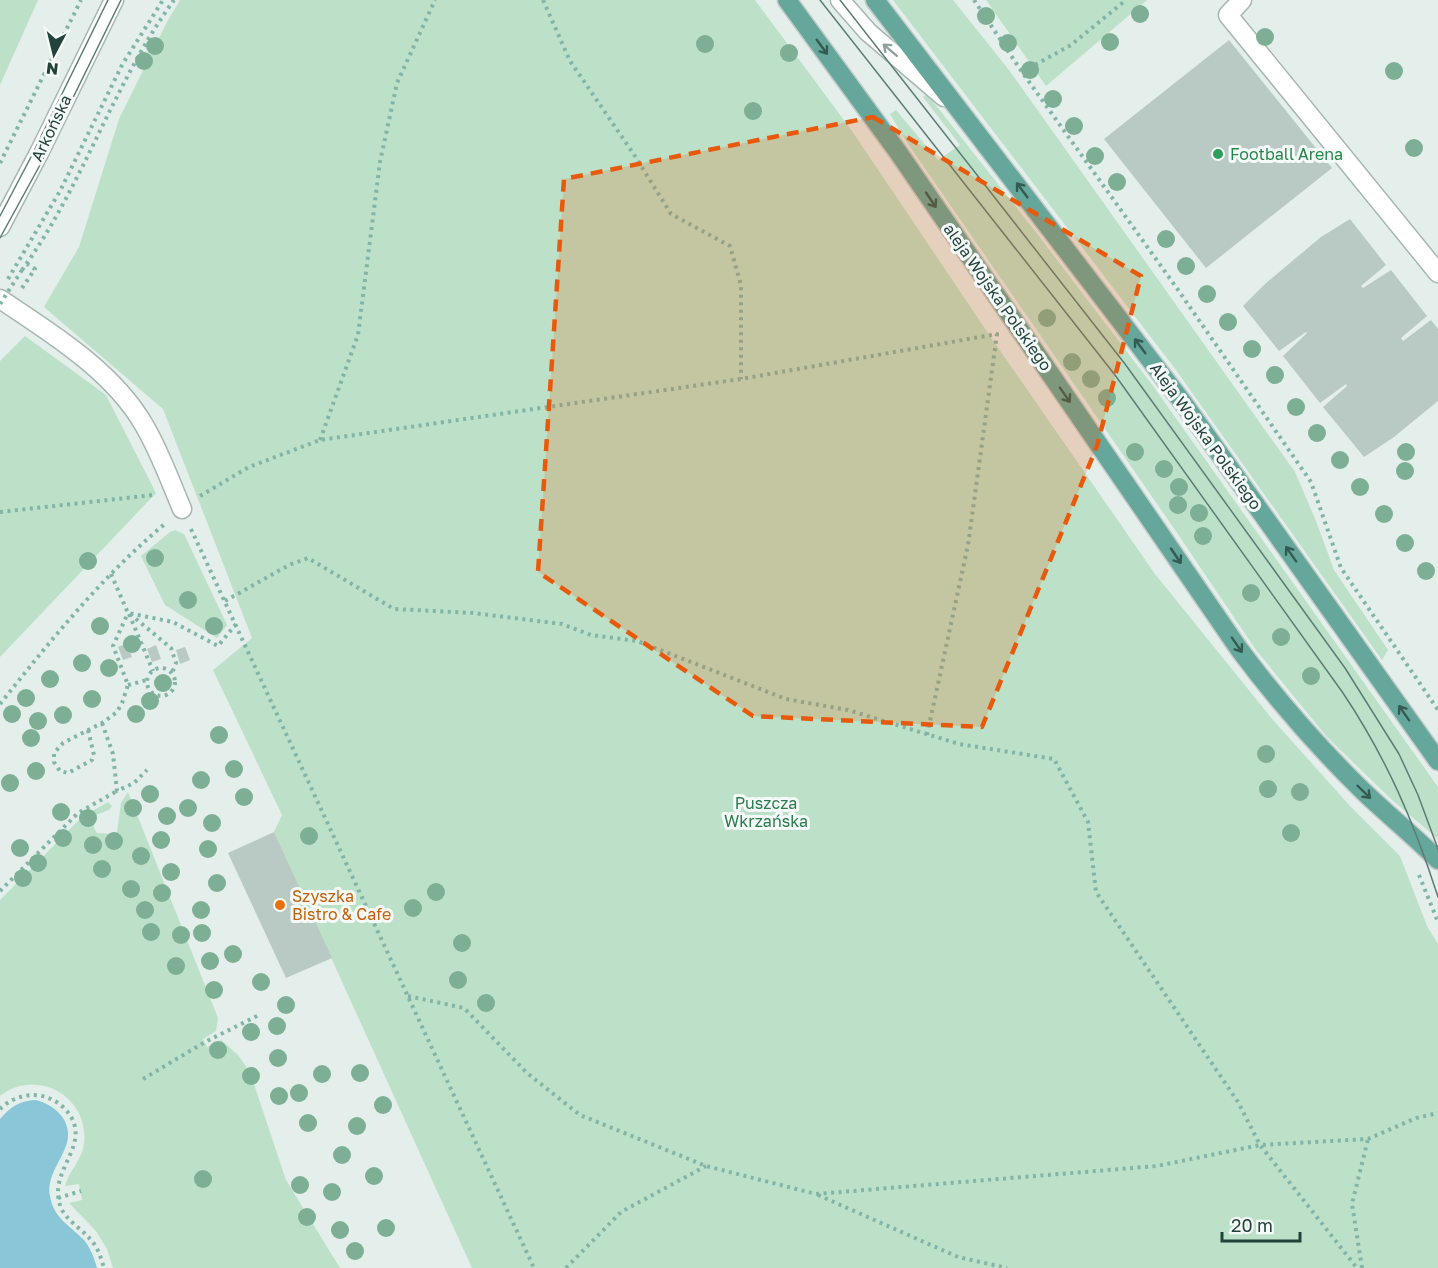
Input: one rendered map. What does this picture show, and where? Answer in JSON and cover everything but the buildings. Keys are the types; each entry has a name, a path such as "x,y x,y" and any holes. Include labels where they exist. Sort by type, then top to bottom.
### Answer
{"main road":[{"name":"aleja Wojska Polskiego","path":"787,0 898,152 1245,657 1295,720 1363,791 1436,858"},
{"path":"875,0 966,116"},
{"name":"Aleja Wojska Polskiego","path":"966,116 1184,404 1438,761"}],"street":[{"name":"Arkońska","path":"0,227 100,28 116,5 127,0"},
{"path":"840,0 868,32 966,116"},
{"path":"1242,0 1228,15 1438,273"},
{"path":"0,302 87,360 110,380 144,424 182,509"}],"path":[{"path":"0,163 81,0"},
{"path":"16,266 60,191 122,65 163,0"},
{"path":"0,302 27,264 74,183 134,61 174,0"},
{"path":"320,440 358,335 380,162 397,83 435,0"},
{"path":"543,0 570,61 633,153 671,214 730,246 741,285 741,379"},
{"path":"974,0 1022,72 1176,286 1311,482 1341,568 1438,710"},
{"path":"1022,72 1071,45 1126,0"},
{"path":"22,288 35,269 27,264"},
{"path":"0,704 111,574 130,554 182,509 249,467 320,440 741,379 998,334 968,545 927,735"},
{"path":"0,512 163,494 182,509 534,1268"},
{"path":"225,601 289,565 308,558 394,609 473,613 562,624 591,635 637,641 786,699 848,710 959,744 1054,759 1088,822 1096,892 1238,1102 1260,1145 1357,1268"},
{"path":"111,574 153,671"},
{"path":"128,613 173,622 218,646 236,624"},
{"path":"128,613 171,648 176,663 172,673"},
{"path":"88,730 94,755 92,760 68,773 60,771 54,762 54,753 63,743 88,730 102,723 117,711 122,703 128,685 113,646 128,613"},
{"path":"128,685 147,680 153,671 163,668 172,673 176,684 165,696 150,691 147,680"},
{"path":"102,723 113,754 117,791"},
{"path":"0,891 78,813 134,783 147,770"},
{"path":"408,996 464,1008 526,1073 580,1115 706,1166 816,1194 958,1257 1007,1268"},
{"path":"143,1079 205,1042 261,1014"},
{"path":"0,1109 25,1095 34,1095 53,1100 68,1112 73,1120 75,1144 59,1177 57,1186 60,1208 92,1241 99,1252 104,1268"},
{"path":"816,1194 1157,1166 1260,1145 1368,1139 1416,1119 1438,1113"},
{"path":"1362,1268 1352,1204 1368,1139"},
{"path":"566,1268 621,1212 706,1166"},
{"path":"58,1198 81,1191"}],"highlighted area":[{"path":"873,117 1141,276 1097,446 982,727 753,716 538,572 564,179"}],"green space":[{"path":"0,0 38,0 0,85"},
{"name":"Puszcza Wkrzańska","path":"180,0 755,0 852,131 992,339 1155,574 1273,720 1350,806 1400,856 1427,926 1438,944 1438,1268 472,1268 274,832 282,815 213,670 252,638 163,409 44,307 79,247 119,119"},
{"path":"893,0 953,0 1009,70 1295,472 1334,570 1388,650 1382,660 1176,370"},
{"path":"986,0 1147,0 1046,86"},
{"path":"927,94 1153,386 1438,787 1438,839 1392,800 1327,737 1256,650 908,144 890,114 896,110 938,160 960,145 923,97"},
{"path":"25,336 106,395 156,493 0,657 0,361"},
{"path":"175,530 184,534 227,625 217,638 165,605 141,556"},
{"path":"128,792 218,1018 216,1031 203,1039 207,1047 221,1040 238,1055 250,1072 286,1180 340,1268 113,1268 107,1249 96,1231 69,1203 82,1200 79,1184 65,1186 81,1155 84,1144 84,1127 79,1113 70,1101 44,1086 30,1085 14,1088 0,1096 0,900 82,817 108,802 112,806 109,810 93,818 94,828 97,833 117,832 121,803"}],"water":[{"path":"36,1100 48,1104 57,1111 67,1128 68,1138 50,1185 54,1210 83,1239 92,1252 97,1268 0,1268 0,1119 16,1105"}],"tram line":[{"path":"0,216 108,0"},
{"path":"0,238 40,165 121,0"},
{"path":"820,0 1115,375 1343,693 1373,742 1398,792 1438,897"},
{"path":"840,0 1125,364 1345,668 1399,754 1418,795 1438,849"}],"place":[{"name":"Football Arena","path":"1218,154"},
{"name":"Szyszka Bistro & Cafe","path":"280,905"}]}
